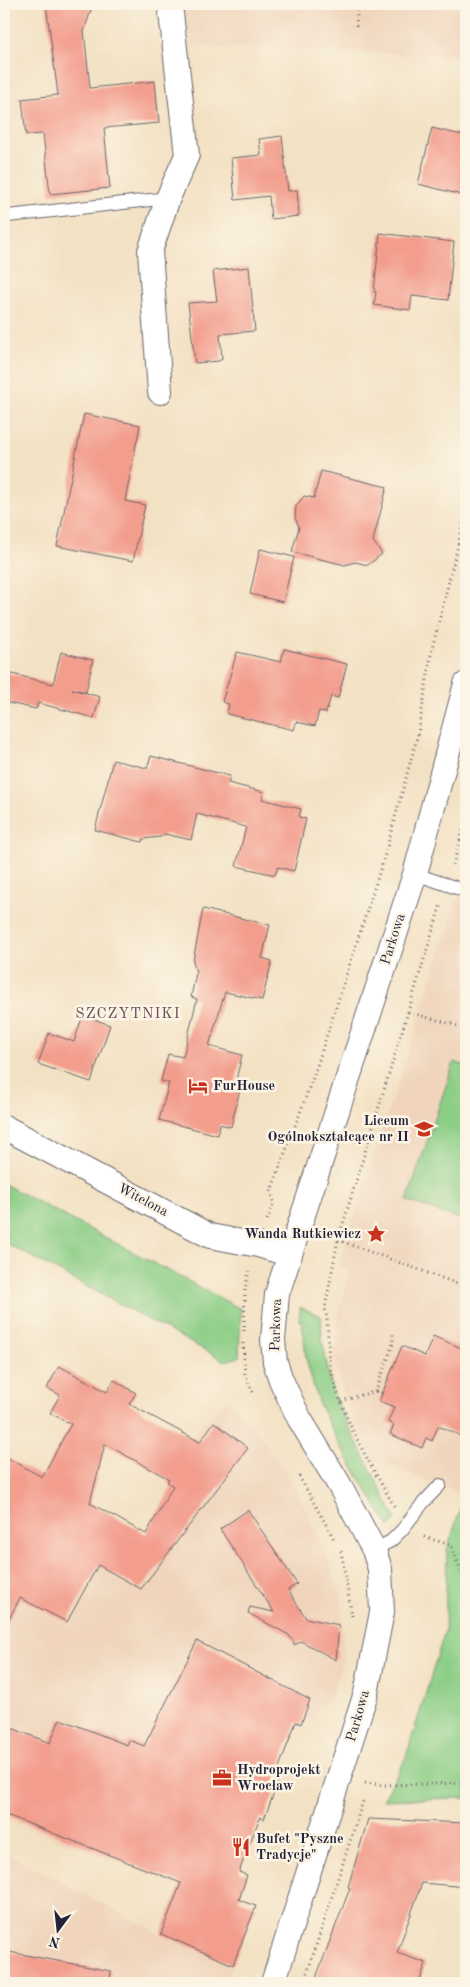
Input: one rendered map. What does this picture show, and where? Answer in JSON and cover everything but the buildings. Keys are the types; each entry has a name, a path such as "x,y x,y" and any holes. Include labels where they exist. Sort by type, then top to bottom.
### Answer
{"street":[{"path":"160,392 150,251 168,198 187,155 170,4"},
{"name":"Parkowa","path":"273,1983 366,1693 382,1612 380,1569 374,1550 340,1486 299,1418 281,1380 275,1362 276,1294 415,874 466,684"},
{"name":"Witelona","path":"4,1127 210,1236 258,1245 288,1254"}],"lane":[{"path":"8,216 168,198"},
{"path":"415,874 466,891"},
{"path":"374,1550 391,1541 440,1485"}],"path":[{"path":"356,26 358,4"},
{"path":"466,820 338,1240 325,1308 330,1369 340,1401 372,1467 400,1516 402,1530 451,1545 466,1586"},
{"path":"408,1012 466,1028"},
{"path":"338,1240 466,1287"},
{"path":"376,1391 393,1344 393,1331"},
{"path":"340,1401 376,1391 382,1393"},
{"path":"341,1775 367,1784 466,1783"},
{"path":"367,1784 369,1775"},
{"path":"304,1983 365,1793"}],"shaded area":[{"path":"184,4 466,4 466,56 189,46"},
{"path":"466,869 466,1494 427,1481 374,1459 344,1395 334,1356 337,1322 350,1269 338,1265"},
{"path":"228,1400 258,1433 292,1481 327,1556 342,1599 342,1663 331,1698 301,1725 295,1726 274,1777 278,1780 264,1819 260,1816 250,1845 205,1825 180,1886 4,1819 4,1456 145,1535 196,1431"},
{"path":"4,1852 162,1935 233,1965 226,1983 4,1983"}],"green space":[{"path":"454,1062 466,1066 466,1221 407,1201"},
{"path":"4,1184 241,1309 239,1357 225,1361 4,1242"},
{"path":"300,1307 321,1316 322,1339 332,1390 396,1519 389,1527 339,1444 318,1402 306,1358 302,1321 299,1321"},
{"path":"465,1494 466,1798 383,1800 405,1760 445,1631 447,1550"}],"place":[{"name":"FurHouse","path":"198,1086"},
{"name":"Liceum Ogólnokształcące nr II","path":"424,1129"},
{"name":"Wanda Rutkiewicz","path":"376,1234"},
{"name":"Hydroprojekt Wrocław","path":"222,1778"},
{"name":"Bufet \"Pyszne Tradycje\"","path":"241,1847"}],"district":[{"name":"SZCZYTNIKI","path":"128,1014"}]}
